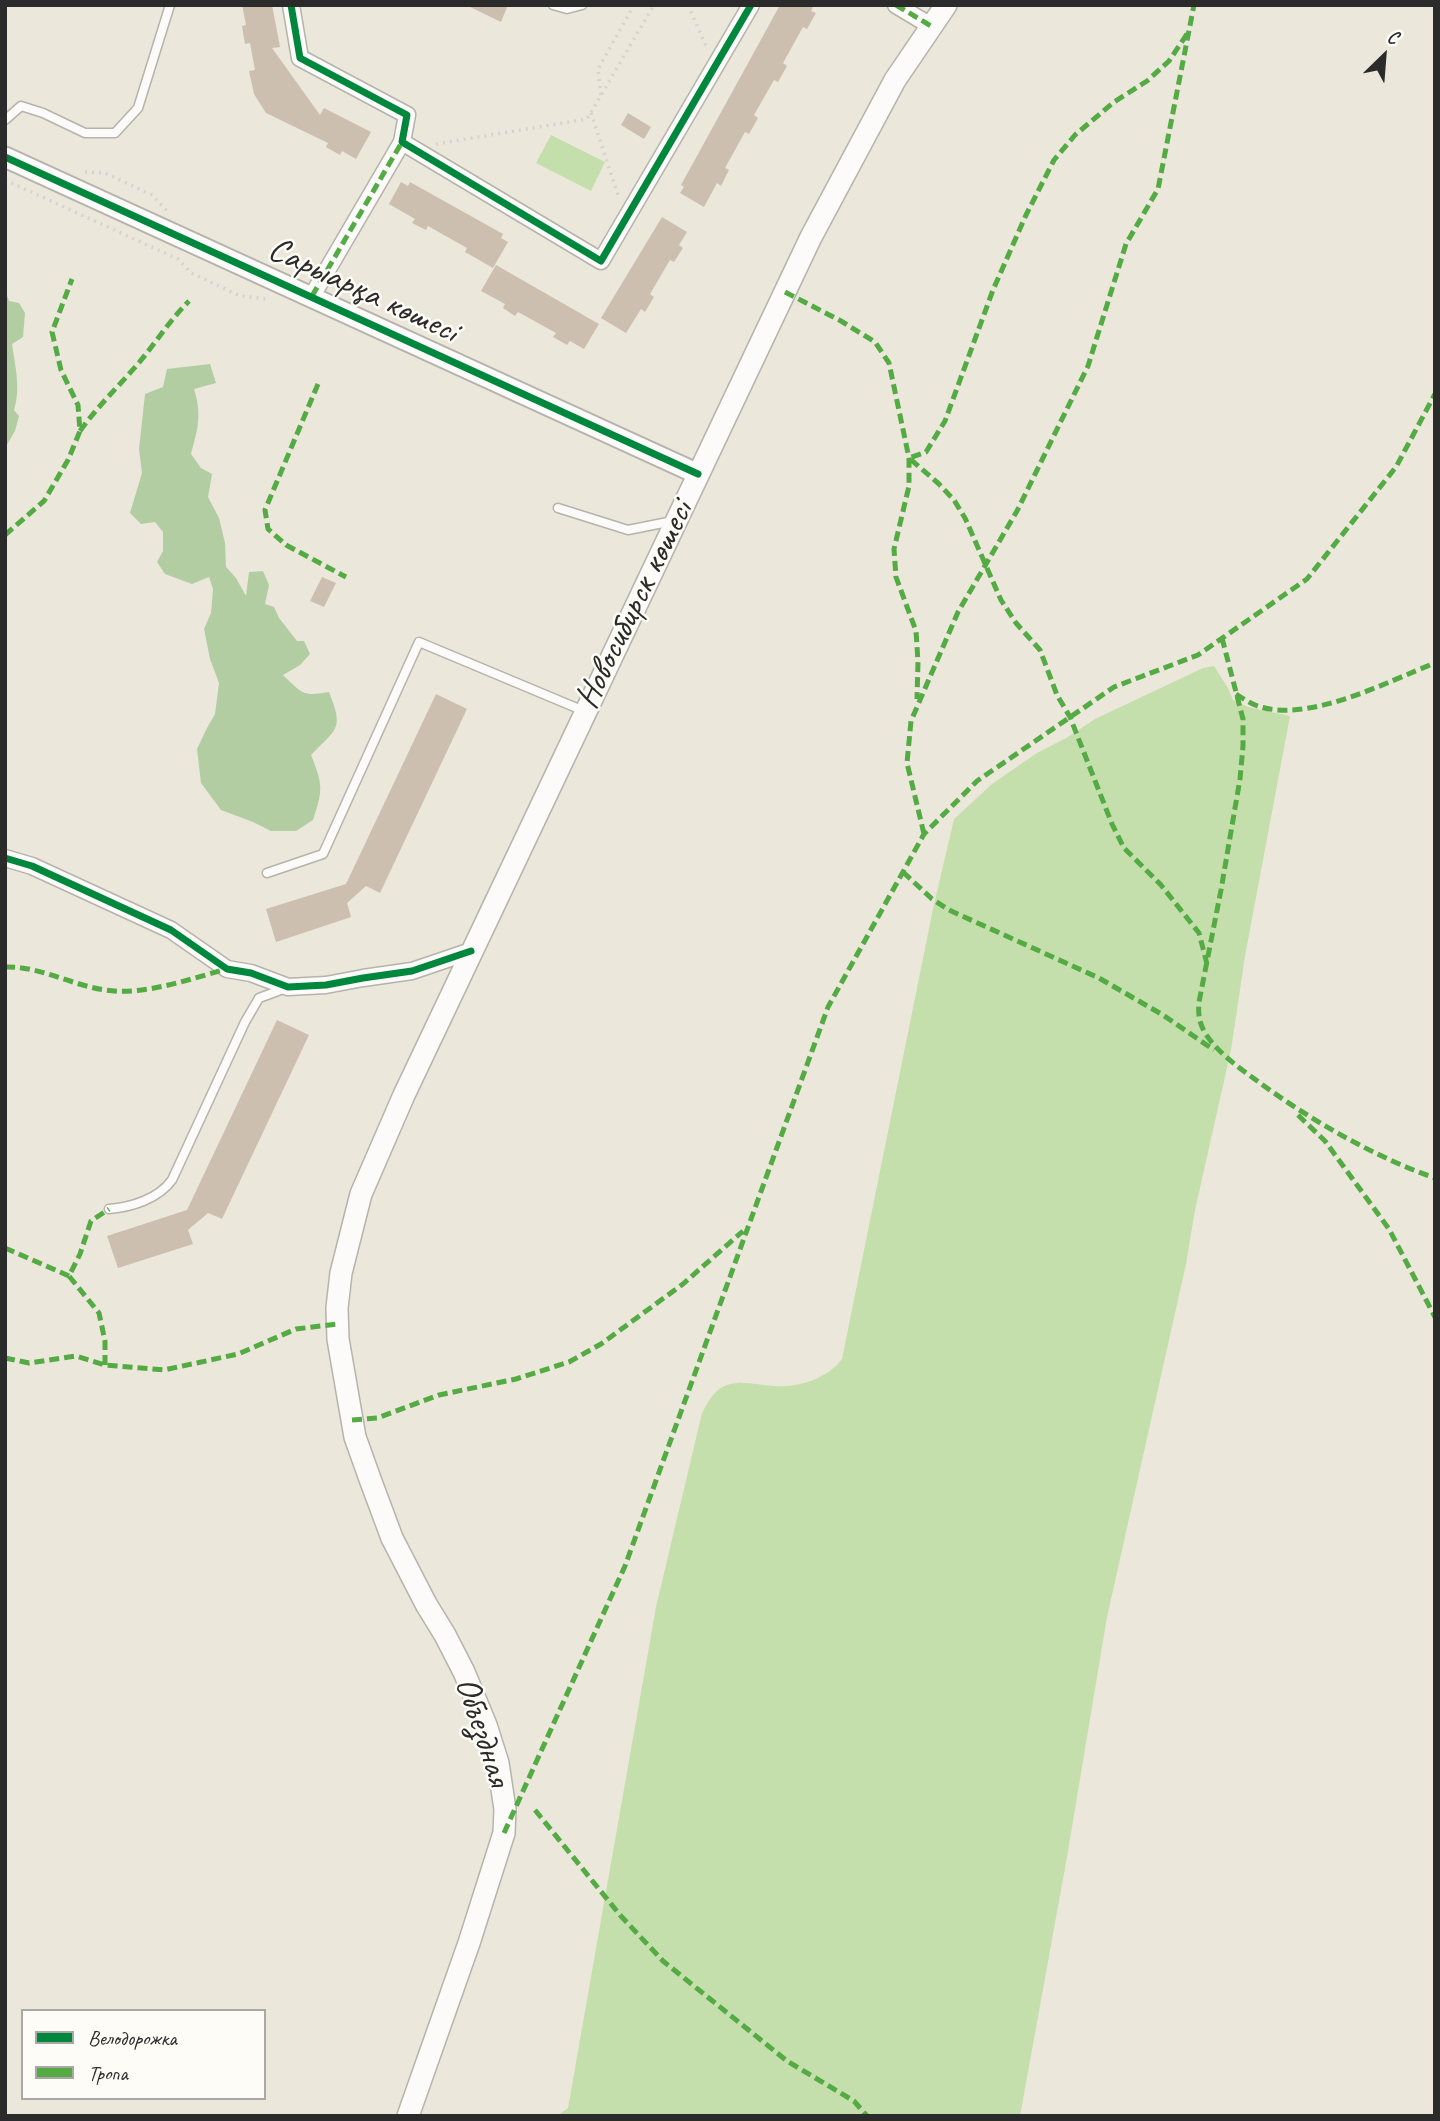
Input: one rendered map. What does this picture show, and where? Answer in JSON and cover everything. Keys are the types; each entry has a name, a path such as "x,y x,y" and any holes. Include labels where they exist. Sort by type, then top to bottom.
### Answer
{"main road":[{"name":"Новосибирск көшесі","path":"348,1399 338,1339 337,1308 341,1273 361,1194 471,951 811,237 895,80 946,5"},
{"name":"Объездная","path":"348,1399 355,1437 392,1538 426,1604 446,1635 486,1725 498,1763 505,1809 504,1833 469,1943 408,2116"}],"street":[{"path":"291,5 300,58 407,115 407,145 312,296"},
{"path":"407,145 601,261 751,5"},
{"path":"896,5 931,26"},
{"name":"Сарыарқа көшесі","path":"5,157 698,474"},
{"path":"5,858 32,866 171,930 227,969 251,973 288,987 326,985 412,971 471,951"}],"lane":[{"path":"5,120 21,106 43,113 85,133 114,134 138,108 170,5"},
{"path":"553,5 567,9 582,5"},
{"path":"558,508 628,530 676,520"},
{"path":"267,873 323,854 419,642 584,711"},
{"path":"109,1209 123,1208 164,1190 172,1180 245,1022 259,998 288,987"}],"path":[{"path":"601,95 598,69 634,5"},
{"path":"407,145 587,119 654,5"},
{"path":"688,5 714,67"},
{"path":"591,113 626,218"},
{"path":"5,180 178,259 191,273 240,296 266,298 278,304"}],"green space":[{"path":"551,135 605,162 591,191 536,163"},
{"path":"5,290 9,301 19,303 25,313 23,337 12,344 17,385 14,410 19,416 15,431 5,448"},
{"path":"210,364 216,383 194,389 198,422 191,454 201,468 212,474 208,497 219,518 225,543 226,567 246,596 249,572 263,571 269,585 265,604 274,607 297,641 304,641 310,654 300,665 283,675 294,686 308,694 329,692 336,714 337,722 332,733 311,755 320,788 313,820 296,831 271,831 221,810 201,783 197,749 215,714 219,683 210,659 204,629 211,613 213,589 209,577 192,584 165,574 157,562 163,551 163,532 155,522 141,524 130,513 142,473 139,449 145,394 163,387 167,369"},
{"path":"1214,666 1233,700 1248,707 1290,716 1245,956 1231,1050 1107,1617 1020,2116 557,2116 568,2108 656,1607 702,1413 712,1396 730,1384 802,1384 828,1372 842,1359 933,909 954,819 992,784 1037,753 1095,719 1203,668"}],"building":[{"path":"242,5 272,5 280,47 272,48 320,115 324,108 371,132 356,159 342,151 340,155 326,147 328,143 266,113 254,94 249,71 255,70 250,43 245,44 242,26 246,25"},
{"path":"466,5 508,5 501,22"},
{"path":"780,5 814,5 811,11 816,13 807,29 803,27 783,63 787,66 778,82 774,80 754,115 758,118 749,134 745,132 725,168 729,170 721,186 717,183 704,207 680,193 684,187 681,185"},
{"path":"628,113 651,127 644,139 621,125"},
{"path":"401,182 408,186 410,182 503,234 501,238 508,242 493,268 465,252 467,248 428,226 426,230 412,223 415,219 389,204"},
{"path":"662,217 687,232 679,245 683,248 674,262 670,260 650,294 654,297 645,312 641,309 626,333 601,318"},
{"path":"496,265 599,324 584,349 570,341 567,345 553,337 556,333 518,312 515,316 503,308 505,304 481,291"},
{"path":"322,577 336,583 324,607 310,601"},
{"path":"436,694 467,709 380,893 366,886 347,903 351,917 276,942 266,909 346,884"},
{"path":"277,1020 309,1035 222,1219 208,1213 188,1230 193,1244 118,1268 107,1236 187,1210"}],"marked path":[{"path":"896,5 931,26"},
{"path":"924,834 907,763 911,721 958,612 1017,511 1088,366 1126,244 1158,189 1194,5"},
{"path":"1187,34 1169,61 1147,81 1114,102 1075,135 1054,160 993,290 945,421 926,452 909,458 954,500 965,518 1001,600 1016,623 1040,650 1124,848 1161,885 1199,933 1207,964"},
{"path":"312,296 402,142"},
{"path":"5,535 44,501 68,460 80,431 78,405 61,370 52,332 72,279"},
{"path":"785,292 875,342 889,363 909,458 909,486 894,549 896,577 916,631 917,699"},
{"path":"80,431 189,301"},
{"path":"318,384 265,510 268,529 286,545 346,577"},
{"path":"504,1833 625,1566 828,1007 924,834 977,781 1114,687 1198,655 1307,579 1396,467 1435,394"},
{"path":"1222,638 1243,719 1243,746 1221,890 1199,1002 1201,1025 1210,1040 1228,1059 1297,1108 1365,1148 1435,1178"},
{"path":"1236,694 1255,705 1275,710 1298,710 1346,699 1435,663"},
{"path":"903,872 932,899 949,910 1099,978 1163,1015 1214,1050"},
{"path":"5,967 31,969 92,988 120,991 166,986 227,969"},
{"path":"1298,1115 1325,1141 1389,1229 1435,1317"},
{"path":"105,1365 105,1341 99,1313 69,1276 91,1221 109,1209"},
{"path":"352,1420 377,1418 439,1395 516,1379 569,1362 601,1344 683,1284 743,1231"},
{"path":"5,1248 69,1276"},
{"path":"5,1358 29,1363 76,1356 105,1365 164,1370 238,1354 296,1329 338,1324"},
{"path":"535,1810 620,1915 663,1961 787,2061 854,2101 867,2116"}],"cycle path":[{"path":"291,5 300,58 407,115 402,142 601,261 751,5"},
{"path":"5,157 698,474"},
{"path":"5,858 32,866 171,930 227,969 251,973 288,987 326,985 412,971 471,951"}]}
